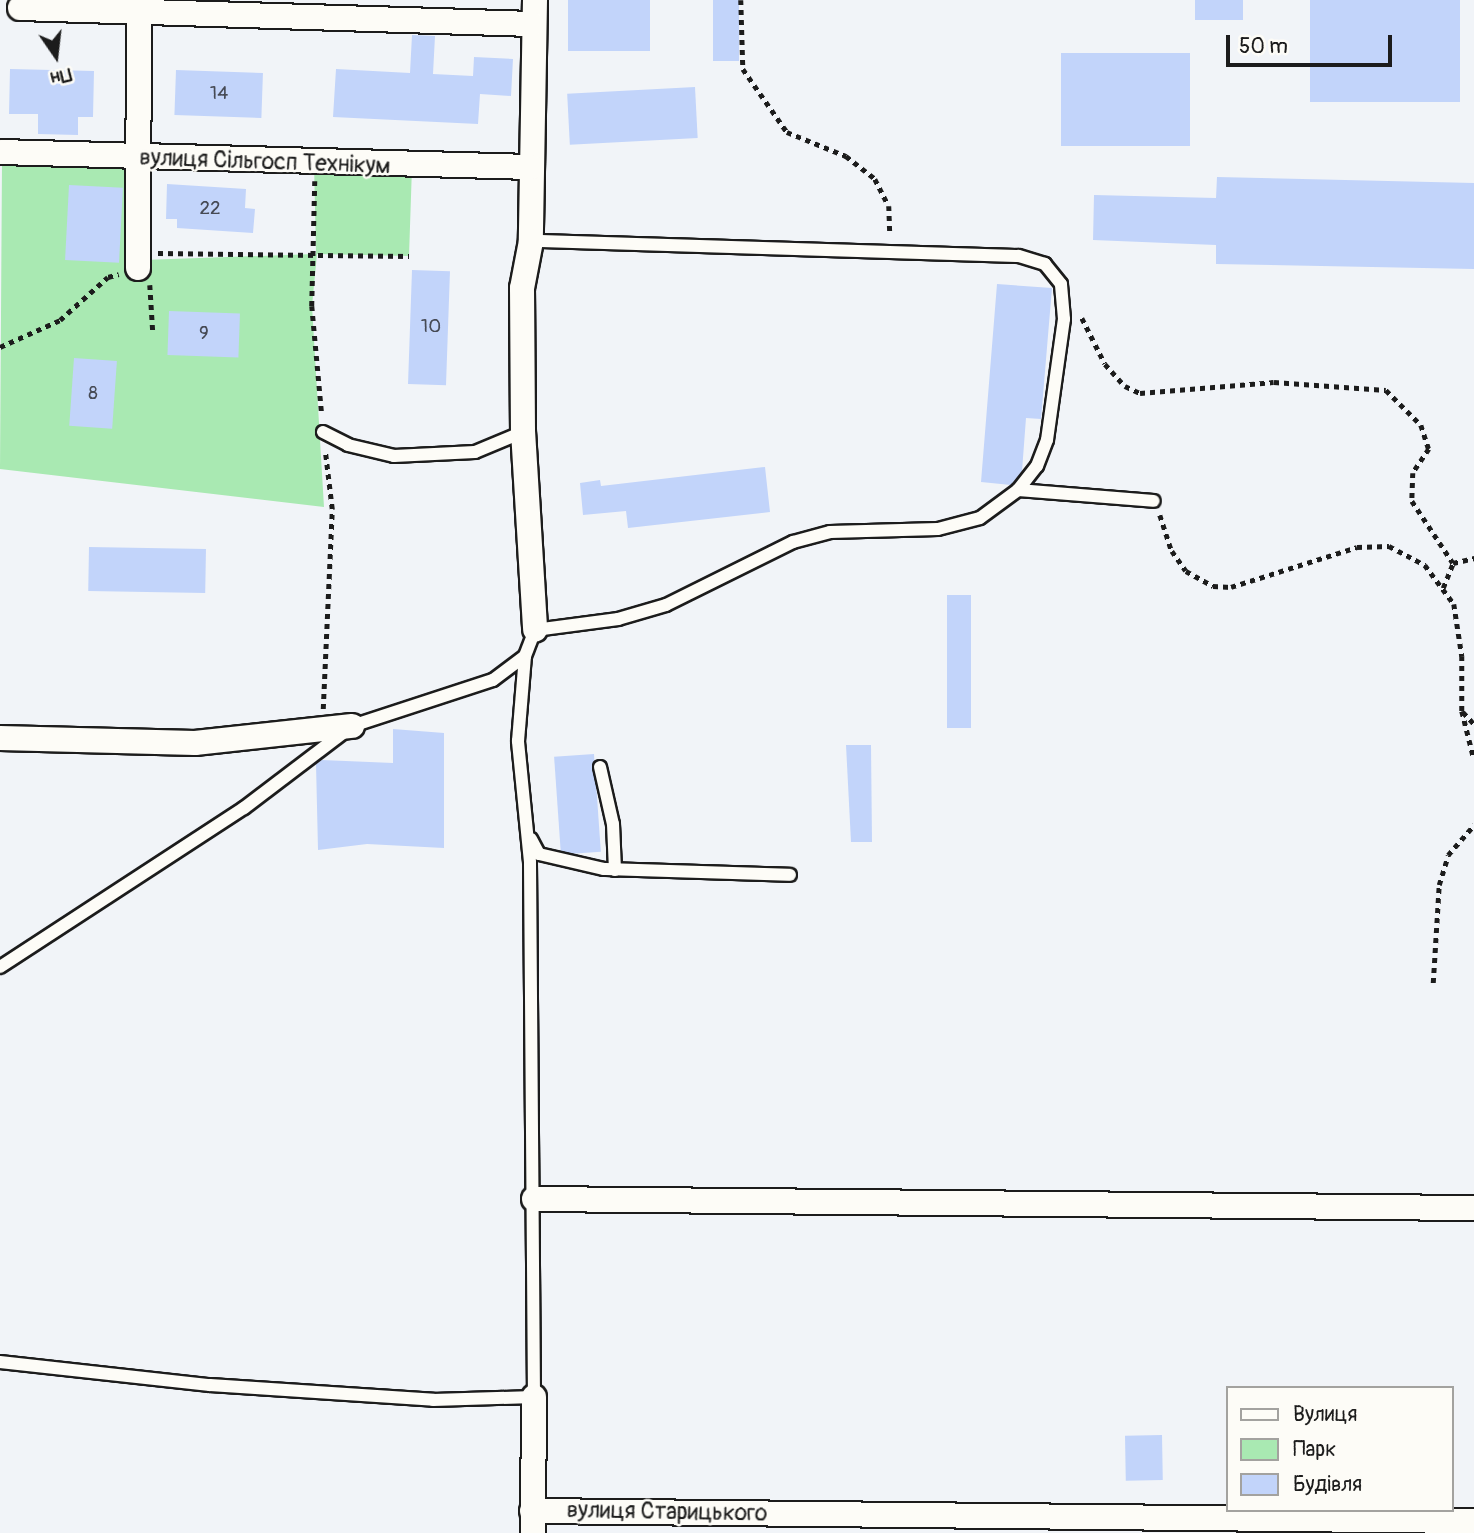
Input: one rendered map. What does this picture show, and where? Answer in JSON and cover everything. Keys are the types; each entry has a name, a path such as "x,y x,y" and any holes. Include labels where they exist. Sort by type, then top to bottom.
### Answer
{"street":[{"path":"138,7 138,261"},
{"path":"20,8 533,12 531,241 522,288 523,431 536,630"},
{"name":"вулиця Сільгосп Технікум","path":"4,157 139,157 531,167"},
{"path":"0,738 195,743 352,726"},
{"path":"534,1199 1474,1208"},
{"path":"532,1522 534,1397"},
{"name":"вулиця Старицького","path":"532,1522 1474,1521"}],"lane":[{"path":"0,1362 209,1385 419,1399 534,1397 529,836 518,741 525,656 536,630 618,619 666,605 793,542 830,532 937,529 980,518 1018,491 1047,440 1064,319 1061,285 1045,264 1018,256 531,241"},
{"path":"323,432 348,445 394,456 475,452 510,442 523,431"},
{"path":"1018,491 1154,501"},
{"path":"0,967 244,808 352,726 493,680 525,656"},
{"path":"600,766 613,824 615,870"},
{"path":"529,836 539,854 615,870 790,875"}],"path":[{"path":"741,0 743,69 788,132 846,156 874,179 889,206 890,236 904,252"},
{"path":"0,347 80,308 108,276 138,261 409,257"},
{"path":"138,261 153,293 153,333"},
{"path":"1061,285 1105,364 1125,386 1140,393 1274,382 1386,390 1421,425 1429,449 1413,473 1412,502 1453,563"},
{"path":"1154,501 1172,551 1186,571 1213,586 1231,587 1357,547 1390,546 1425,565 1454,604 1462,656 1462,711 1474,760"},
{"path":"1453,563 1474,558"},
{"path":"1442,589 1453,563"},
{"path":"1462,711 1474,724"},
{"path":"1433,983 1439,885 1448,855 1474,825"}],"green space":[{"path":"139,157 143,260 316,254 314,163 412,167 409,256 317,254 312,306 324,507 0,469 2,162"}],"building":[{"path":"568,0 650,0 650,51 568,51"},
{"path":"713,0 739,0 739,61 713,61"},
{"path":"1195,0 1243,0 1243,20 1195,20"},
{"path":"1310,0 1460,0 1460,102 1310,102"},
{"path":"412,35 435,36 433,74 473,76 474,57 513,59 511,96 480,94 478,124 333,117 336,69 410,73"},
{"path":"1061,53 1190,53 1190,146 1061,146"},
{"path":"10,69 94,71 93,117 78,117 78,135 38,134 38,114 9,114"},
{"path":"176,70 263,73 261,118 174,115"},
{"path":"695,87 698,138 570,145 567,94"},
{"path":"1217,177 1474,183 1474,269 1216,264 1216,245 1093,240 1094,195 1216,198"},
{"path":"167,184 246,189 245,208 255,209 253,233 177,228 177,219 166,219"},
{"path":"69,185 123,188 119,263 65,260"},
{"path":"412,270 450,271 446,385 408,384"},
{"path":"997,284 1052,288 1041,419 1026,418 1022,471 1011,485 981,482"},
{"path":"169,311 240,313 238,357 167,355"},
{"path":"74,358 117,361 112,429 69,426"},
{"path":"765,467 770,512 628,528 626,511 583,515 580,483 600,480 601,486"},
{"path":"89,547 206,549 205,593 88,591"},
{"path":"947,595 971,595 971,728 947,728"},
{"path":"393,729 444,733 444,848 367,844 318,850 316,764 322,760 393,763"},
{"path":"846,745 871,745 872,842 851,842"},
{"path":"594,754 601,852 561,855 554,757"},
{"path":"1162,1435 1163,1480 1126,1481 1125,1436"}]}
